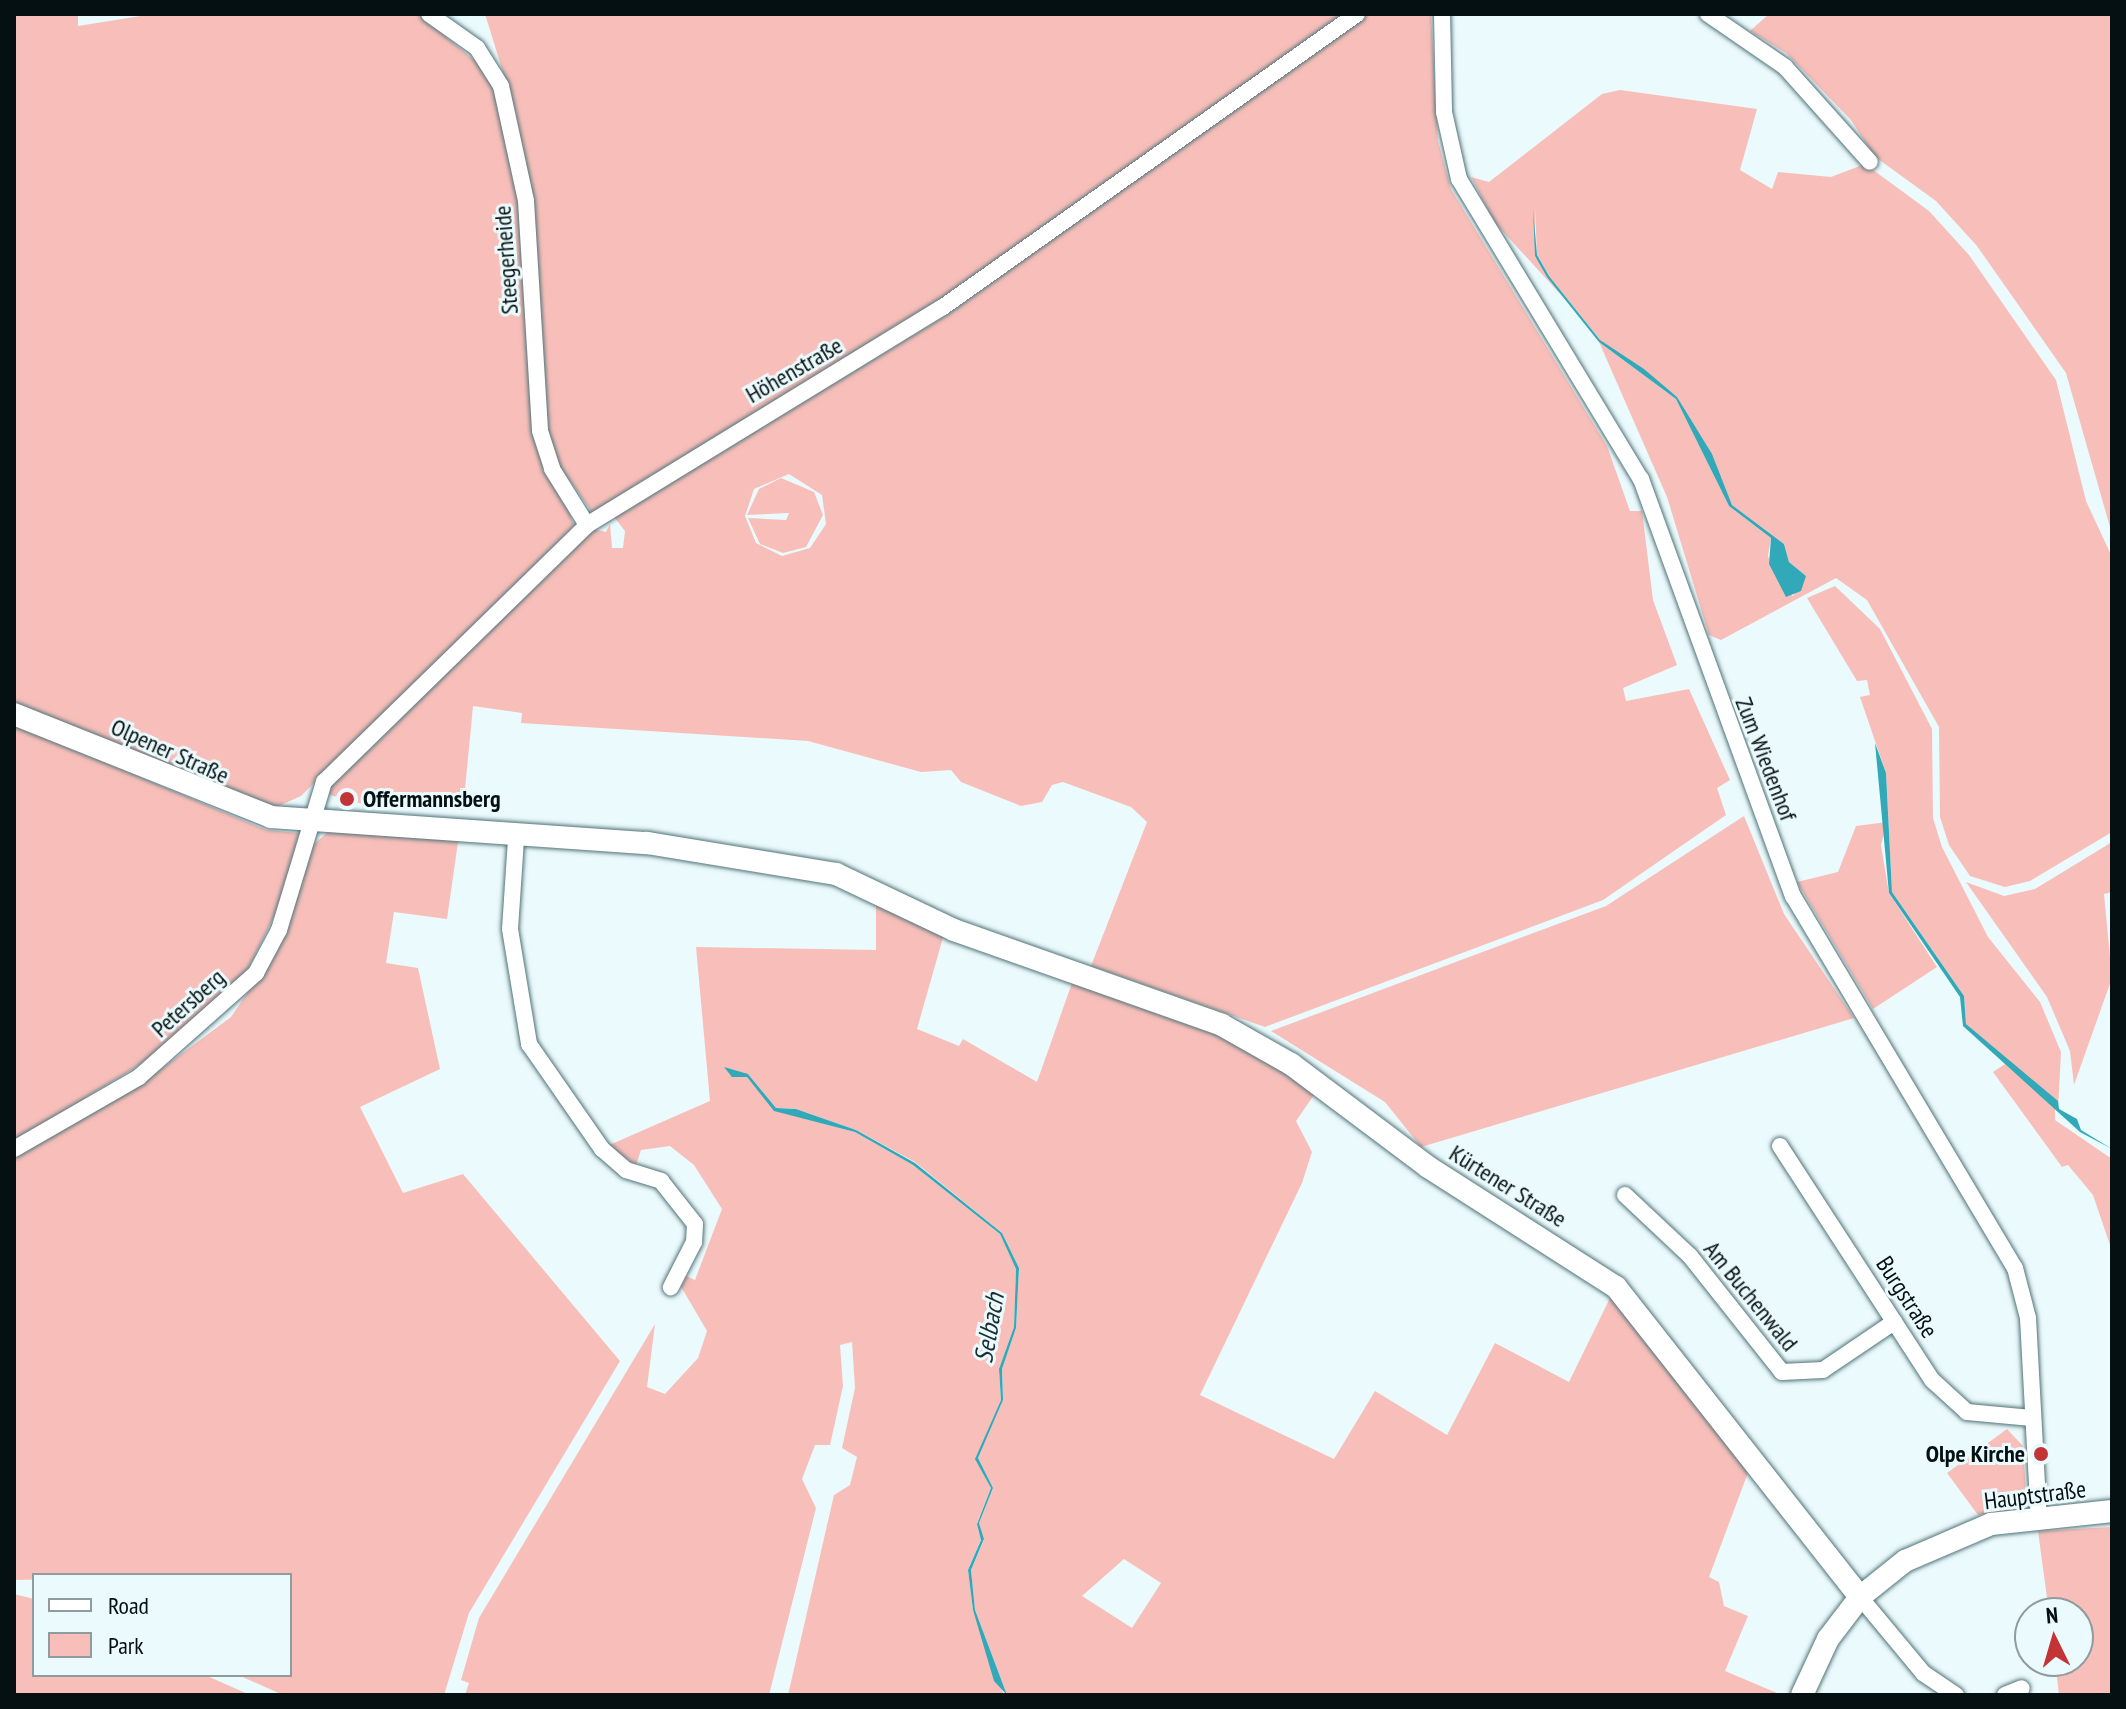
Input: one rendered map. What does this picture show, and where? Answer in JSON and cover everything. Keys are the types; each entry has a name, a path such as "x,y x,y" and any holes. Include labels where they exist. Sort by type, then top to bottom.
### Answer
{"street":[{"name":"Steegerheide","path":"429,14 477,48 501,86 528,214 540,431 552,469 587,525"},
{"name":"Höhenstraße","path":"309,822 324,782 587,525 943,307 1357,14"},
{"name":"Zum Wiedenhof","path":"1442,14 1444,112 1459,179 1641,479 1793,896 2015,1268 2028,1318 2039,1519"},
{"path":"1708,14 1785,67 1870,162"},
{"name":"Olpener Straße","path":"14,714 235,807 309,822"},
{"path":"309,822 430,825 516,839 510,929 529,1044 602,1149 626,1170 661,1181 695,1224 694,1242 671,1287"},
{"name":"Petersberg","path":"14,1149 139,1077 256,973 284,918 309,822"},
{"name":"Kürtener Straße","path":"516,839 647,843 836,874 1024,957 1245,1036 1428,1167 1616,1287 1860,1597"},
{"name":"Burgstraße","path":"1780,1146 1932,1380 1967,1412 2032,1418"},
{"name":"Am Buchenwald","path":"1625,1195 1690,1256 1782,1372 1823,1370 1894,1322"},
{"name":"Hauptstraße","path":"1802,1695 1828,1639 1860,1597 1905,1561 1954,1535 2039,1519 2112,1511"},
{"path":"1860,1597 1923,1673 1956,1695"},
{"path":"2005,1695 2022,1688"}],"green space":[{"path":"14,14 78,14 78,26 153,14 418,14 490,73 518,178 534,410 574,526 301,796 272,809 14,706"},
{"path":"485,14 1348,14 940,303 592,512 558,464 548,430 532,199 516,114"},
{"path":"1368,14 1431,14 1438,141 1451,189 1607,446 1630,511 1642,511 1653,600 1677,665 1623,688 1626,701 1689,689 1730,780 1717,788 1726,815 1603,900 1265,1027 1091,966 1147,822 1131,807 1063,782 1052,785 1042,802 1021,806 961,782 951,770 921,772 808,741 521,723 522,713 473,706 463,810 381,809 330,795 328,788 593,529 606,532 610,524 612,548 623,548 625,531 614,517 945,316","holes":["789,474 822,495 826,524 810,548 782,556 756,543 745,516 754,489"]},
{"path":"1769,14 2112,14 2112,534 2066,373 1977,246 1936,201 1874,156 1851,120 1786,53 1750,31"},
{"path":"1620,90 1757,109 1740,170 1772,189 1778,172 1831,177 1865,164 1929,211 1969,255 2056,380 2086,501 2112,557 2112,832 2030,881 2005,887 1970,876 1949,845 1940,817 1939,727 1867,600 1836,578 1721,640 1709,635 1667,497 1599,342 1676,399 1729,506 1771,538 1768,556 1783,590 1793,596 1806,576 1789,562 1784,544 1732,505 1677,397 1600,340 1549,276 1537,255 1535,209 1535,256 1563,297 1495,223 1471,177 1489,182 1602,94"},
{"path":"781,478 814,492 823,515 806,547 783,553 760,544 748,518 786,520 789,513 747,515 759,489"},
{"path":"1835,586 1880,629 1932,729 1933,818 1942,847 1988,937 2040,1002 2061,1052 2058,1109 1966,1024 1964,996 1892,892 1886,773 1860,697 1870,695 1867,680 1857,681 1807,598"},
{"path":"14,724 266,830 299,833 283,899 244,977 156,1055 14,1141"},
{"path":"1744,816 1784,914 1854,1018 1421,1147 1385,1102 1271,1031 1606,906"},
{"path":"1887,822 1881,845 1889,893 1937,967 1873,1009 1797,882 1838,872 1856,826"},
{"path":"329,831 459,835 447,919 394,912 386,963 418,968 440,1069 360,1107 403,1193 463,1174 620,1361 469,1613 444,1695 283,1695 242,1677 292,1677 292,1573 32,1573 32,1580 14,1580 14,1158 141,1084 231,1017 275,952 313,845"},
{"path":"2112,842 2112,892 2104,894 2112,978 2074,1085 2070,1051 2047,997 1966,882 2004,896 2035,889"},
{"path":"876,901 944,934 917,1029 959,1046 963,1039 1037,1082 1072,983 1228,1039 1316,1092 1296,1121 1312,1152 1302,1183 1200,1395 1334,1459 1375,1391 1447,1435 1495,1343 1569,1382 1610,1298 1629,1311 1749,1470 1709,1577 1719,1582 1724,1606 1748,1616 1725,1671 1782,1695 1007,1695 975,1610 971,1570 984,1540 979,1523 993,1488 978,1458 1003,1400 1002,1369 1016,1328 1019,1268 1002,1233 915,1162 856,1130 796,1109 776,1108 748,1074 732,1077 747,1077 774,1110 855,1132 913,1165 1000,1234 1016,1269 1014,1327 999,1369 1001,1400 976,1458 991,1488 977,1523 981,1539 968,1570 973,1610 1004,1695 788,1695 834,1495 850,1485 857,1457 842,1448 855,1388 852,1342 840,1345 843,1386 830,1445 815,1445 802,1479 816,1508 769,1695 465,1695 469,1683 461,1680 479,1618 655,1324 647,1387 665,1394 698,1358 707,1331 680,1285 684,1275 695,1280 722,1209 694,1165 670,1146 641,1150 636,1165 607,1146 710,1101 696,947 876,950","holes":["1124,1559 1161,1583 1132,1628 1082,1596"]},
{"path":"2005,1064 2055,1104 2055,1120 2112,1159 2112,1251 2093,1195 2068,1165 2062,1167 1993,1072"},
{"path":"2007,1429 2023,1446 2026,1493 2012,1510 1978,1515 1947,1473"},
{"path":"2112,1527 2112,1695 2059,1695 2057,1677 2094,1677 2094,1597 2047,1597 2038,1531"},
{"path":"14,1594 32,1598 32,1677 210,1677 250,1695 14,1695"}],"water":[{"path":"1533,209 1537,255 1549,276 1600,340 1644,369 1677,397 1712,454 1732,505 1784,544 1789,562 1806,576 1801,591 1786,597 1769,564 1771,538 1729,506 1676,399 1599,342 1547,277 1535,256"},
{"path":"1875,743 1886,773 1892,892 1964,996 1966,1024 2058,1101 2059,1109 2077,1119 2081,1130 2112,1149 2080,1132 1963,1026 1960,997 1889,893"},
{"path":"724,1067 748,1074 776,1108 796,1109 856,1130 915,1163 1002,1233 1019,1268 1016,1328 1002,1369 1003,1400 978,1458 993,1488 979,1523 984,1539 971,1570 975,1610 1007,1695 994,1681 973,1610 968,1570 981,1540 977,1524 991,1488 975,1459 1001,1400 999,1369 1014,1327 1016,1269 1000,1234 913,1165 855,1132 774,1111 747,1077 732,1077"}],"place":[{"name":"Offermannsberg","path":"347,799"},
{"name":"Olpe Kirche","path":"2041,1454"}],"water label":[{"name":"Selbach","path":"989,1328"}]}
